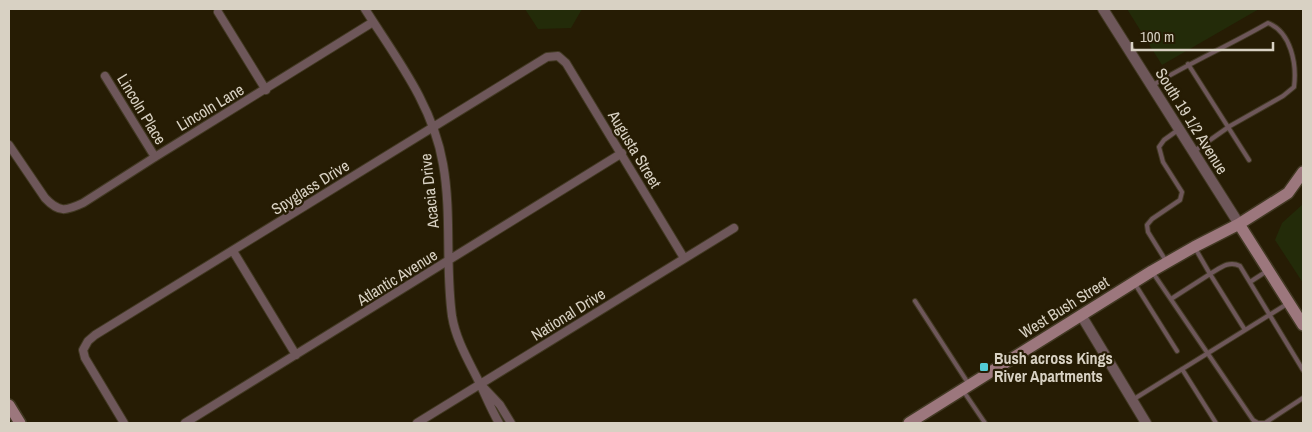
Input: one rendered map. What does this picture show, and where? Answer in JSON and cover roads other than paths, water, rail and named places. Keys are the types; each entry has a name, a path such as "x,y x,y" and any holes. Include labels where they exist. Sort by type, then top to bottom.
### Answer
{"main road":[{"name":"West Bush Street","path":"909,423 1152,271 1239,224 1288,193 1303,172"},
{"path":"1239,224 1303,325"},
{"path":"9,405 20,423"}],"street":[{"name":"Acacia Drive","path":"365,9 419,95 434,126 443,163 447,199 448,261 452,317 460,343 499,423"},
{"name":"South 19 1/2 Avenue","path":"1103,9 1239,224"},
{"path":"218,12 266,90"},
{"name":"Lincoln Lane","path":"9,145 45,198 58,209 70,209 83,203 373,22"},
{"name":"Spyglass Drive","path":"124,423 89,368 83,350 95,335 546,57 558,56"},
{"name":"Augusta Street","path":"558,56 566,63 684,258"},
{"name":"Lincoln Place","path":"105,76 155,157"},
{"name":"Atlantic Avenue","path":"185,423 622,153"},
{"name":"National Drive","path":"417,423 734,228"},
{"path":"233,251 296,356"},
{"path":"1081,315 1146,423"},
{"name":"Acacia Drive","path":"480,384 500,405 511,423"}],"lane":[{"path":"1151,86 1188,64 1228,46 1268,23 1277,27 1286,38 1296,73 1294,86 1283,96 1228,127 1193,152"},
{"path":"1188,64 1249,160"},
{"path":"1167,263 1148,232 1147,225 1152,219 1180,200 1182,192 1163,162 1159,147 1164,140 1178,130"},
{"path":"1194,247 1245,330"},
{"path":"1171,299 1228,264 1234,263 1240,266 1303,370"},
{"path":"1250,282 1268,270"},
{"path":"1152,271 1253,420 1258,423 1264,423 1303,398"},
{"path":"1134,282 1177,351"},
{"path":"915,301 985,423"},
{"path":"1132,400 1289,303"},
{"path":"1182,369 1216,423"}],"place":[{"name":"Bush across Kings River Apartments","path":"984,367"}]}
